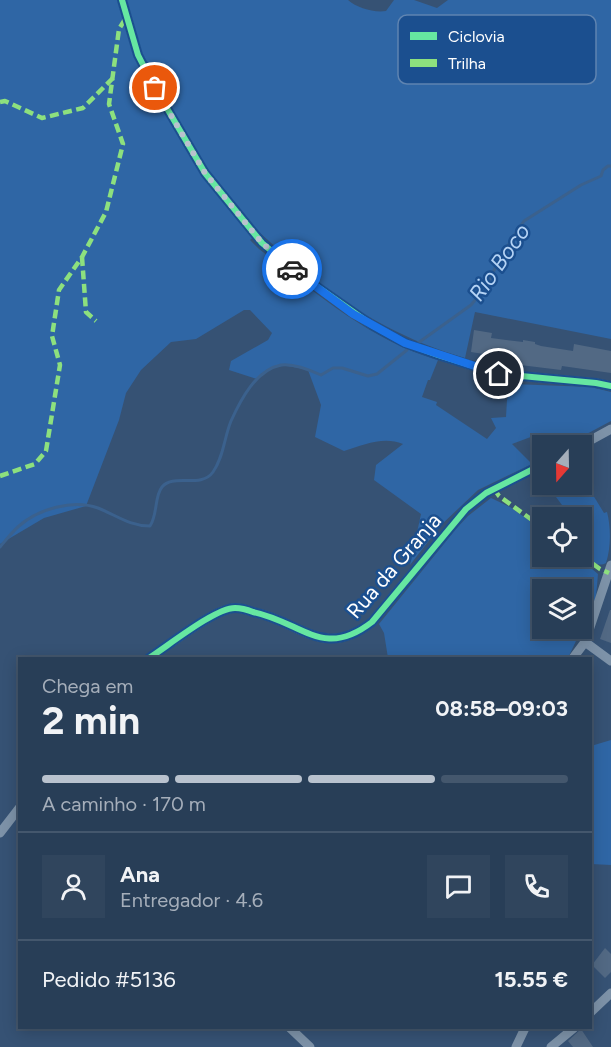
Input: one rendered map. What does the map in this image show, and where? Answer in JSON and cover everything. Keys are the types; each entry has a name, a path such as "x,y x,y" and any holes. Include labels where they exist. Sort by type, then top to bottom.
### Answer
{"street":[{"path":"122,0 138,55 205,173 262,243 299,274 335,301 405,343 499,374 611,386"},
{"path":"592,439 611,429"},
{"name":"Rua da Granja","path":"150,657 219,612 235,608 266,614 322,639 350,637 372,622 466,509 494,489 532,470"},
{"path":"574,657 585,642 611,565"},
{"path":"585,642 611,661"},
{"path":"0,833 18,810"},
{"path":"592,1011 611,993"},
{"path":"291,1029 310,1047"},
{"path":"516,1047 525,1029"},
{"path":"551,1047 573,1029"}],"shaded area":[{"path":"0,0 348,0 371,11 386,11 394,0 414,0 437,8 448,0 611,0 611,339 475,312 465,358 405,336 350,305 314,281 259,232 250,240 344,313 389,340 438,360 422,397 437,402 436,405 487,439 496,428 491,418 506,417 507,400 512,384 591,387 611,392 611,421 585,435 532,435 512,444 532,464 478,490 441,525 410,565 421,514 374,480 376,465 403,444 381,441 344,451 315,437 321,405 308,370 275,367 257,379 229,370 231,361 268,340 272,333 250,310 244,310 196,339 171,342 141,370 126,393 119,420 86,506 44,518 0,544"},
{"path":"592,493 604,513 607,512 610,544 606,563 600,565 592,562 592,507 564,507 554,495"},
{"path":"491,498 510,507 532,522 532,567 590,567 598,574 596,597 592,606 592,579 532,579 532,639 577,639 568,657 388,657 384,633 379,624 456,529"},
{"path":"611,740 611,865 592,864 592,746"}],"building":[{"path":"474,330 492,333 491,338 523,342 523,340 535,342 541,346 573,351 574,344 611,351 611,373 562,366 561,370 495,362 496,356 471,352"},
{"path":"611,610 611,643 600,639"},
{"path":"605,948 611,954 611,972 605,978 592,965"},
{"path":"581,1029 593,1047 573,1047 568,1041"}],"waterway":[{"name":"Rio Boco","path":"418,343 471,305 486,287 501,256 524,221 581,185 601,176 603,170 611,166"},
{"name":"Rio Boco","path":"0,547 27,520 46,510 67,505 88,505 129,522 150,526 162,487 173,481 202,480 213,472 231,421 250,387 264,373 281,365 291,365 321,375 333,368 342,368 368,376 377,374 407,350"}],"marked path":[{"path":"0,476 35,464 46,451 60,365 52,336 59,290 82,257 106,212 123,144 109,104 119,29 127,16"},
{"path":"0,102 5,101 42,118 83,108 113,78"},
{"path":"82,257 86,312 96,321"},
{"path":"494,489 499,496 532,520"},
{"path":"592,563 609,573"}],"cycle path":[{"path":"122,0 138,55 205,173 262,243 299,274 372,325 405,343 438,355 499,374 611,386"},
{"path":"150,657 216,614 235,608 270,617 312,635 326,638 340,638 355,633 372,622 466,509 486,493 532,470"}],"way so far":[{"path":"155,88 205,173 262,243 292,269"}],"route":[{"path":"292,269 353,314 405,343 499,374"}]}
